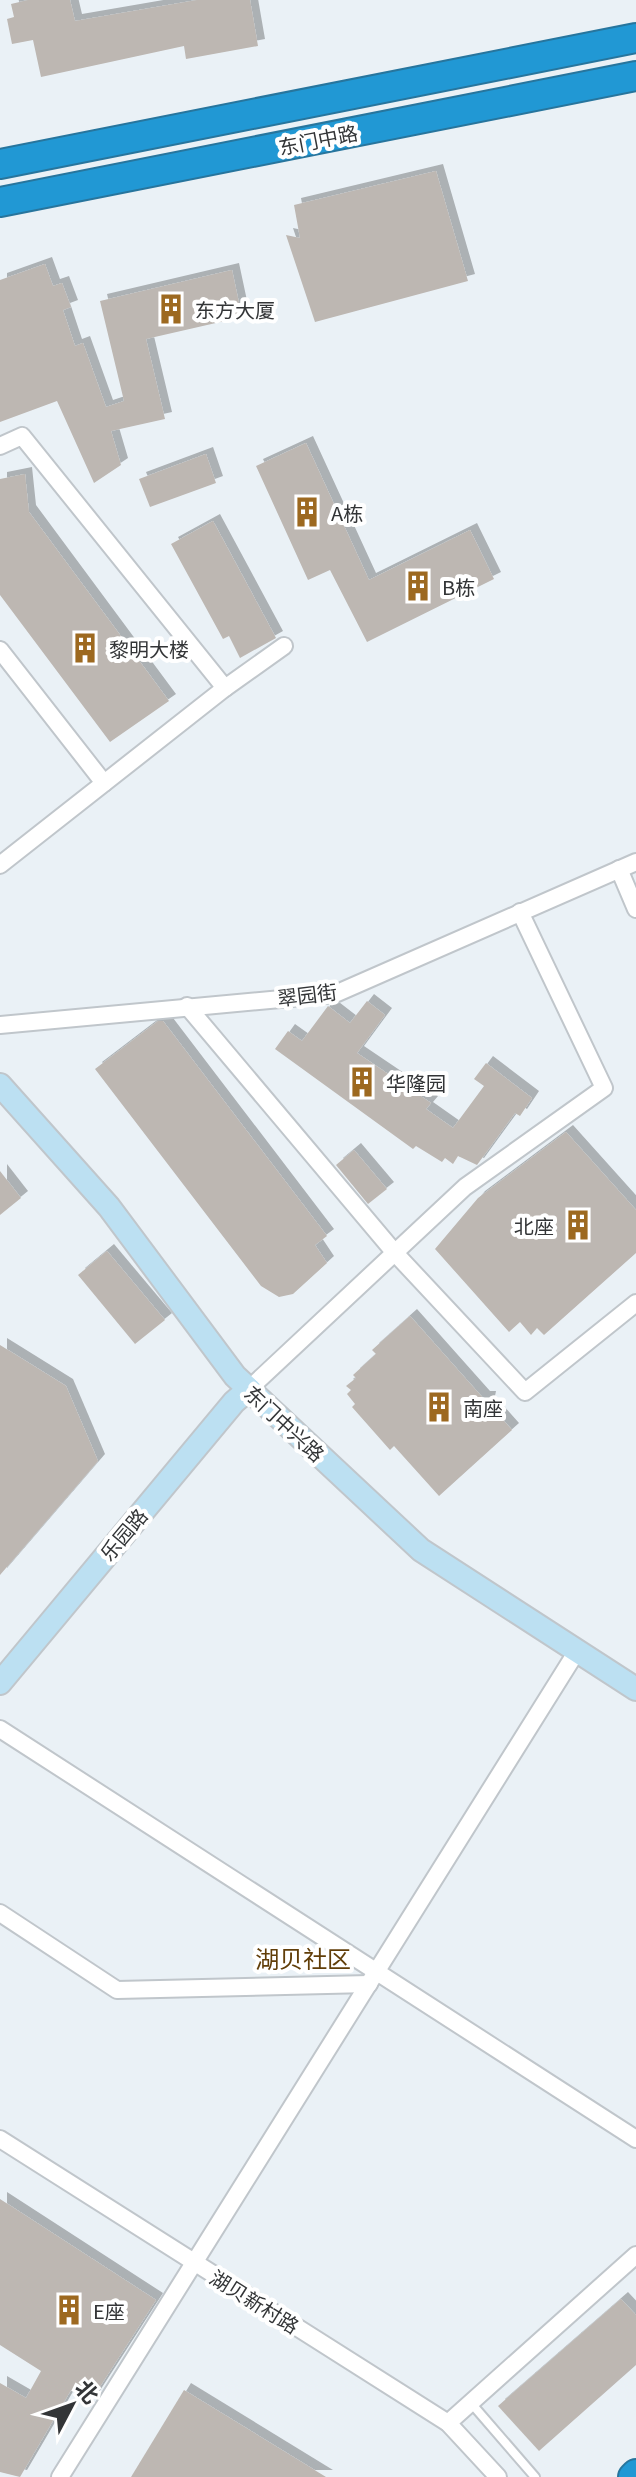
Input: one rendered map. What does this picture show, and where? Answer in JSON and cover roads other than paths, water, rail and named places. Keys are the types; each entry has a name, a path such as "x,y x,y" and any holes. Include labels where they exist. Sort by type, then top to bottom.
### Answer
{"highway":[{"name":"东门中路","path":"0,164 636,38"},
{"name":"东门中路","path":"0,202 636,76"}],"street":[{"path":"0,446 22,436 225,688"},
{"path":"0,865 225,688 284,646"},
{"path":"0,650 104,783"},
{"name":"翠园街","path":"0,1025 335,994 636,862"},
{"path":"619,869 636,909"},
{"path":"249,1389 465,1187 604,1088 520,912"},
{"path":"187,1006 395,1253 525,1392 636,1303"},
{"name":"东门中兴路","path":"0,1085 109,1207 235,1376 421,1550 636,1689"},
{"name":"乐园路","path":"0,1683 234,1402 249,1389"},
{"path":"60,2477 577,1651"},
{"path":"0,1729 372,1978 636,2139"},
{"path":"0,1913 117,1990 372,1978"},
{"name":"湖贝新村路","path":"0,2139 448,2423 498,2477"},
{"path":"448,2423 636,2255"}],"lane":[{"path":"471,2403 535,2477"}],"place":[{"name":"东方大厦","path":"171,309"},
{"name":"A栋","path":"307,512"},
{"name":"B栋","path":"418,586"},
{"name":"黎明大楼","path":"85,648"},
{"name":"华隆园","path":"362,1082"},
{"name":"北座","path":"578,1225"},
{"name":"南座","path":"439,1407"},
{"name":"E座","path":"69,2310"}],"district":[{"name":"湖贝社区","path":"303,1957"}]}
